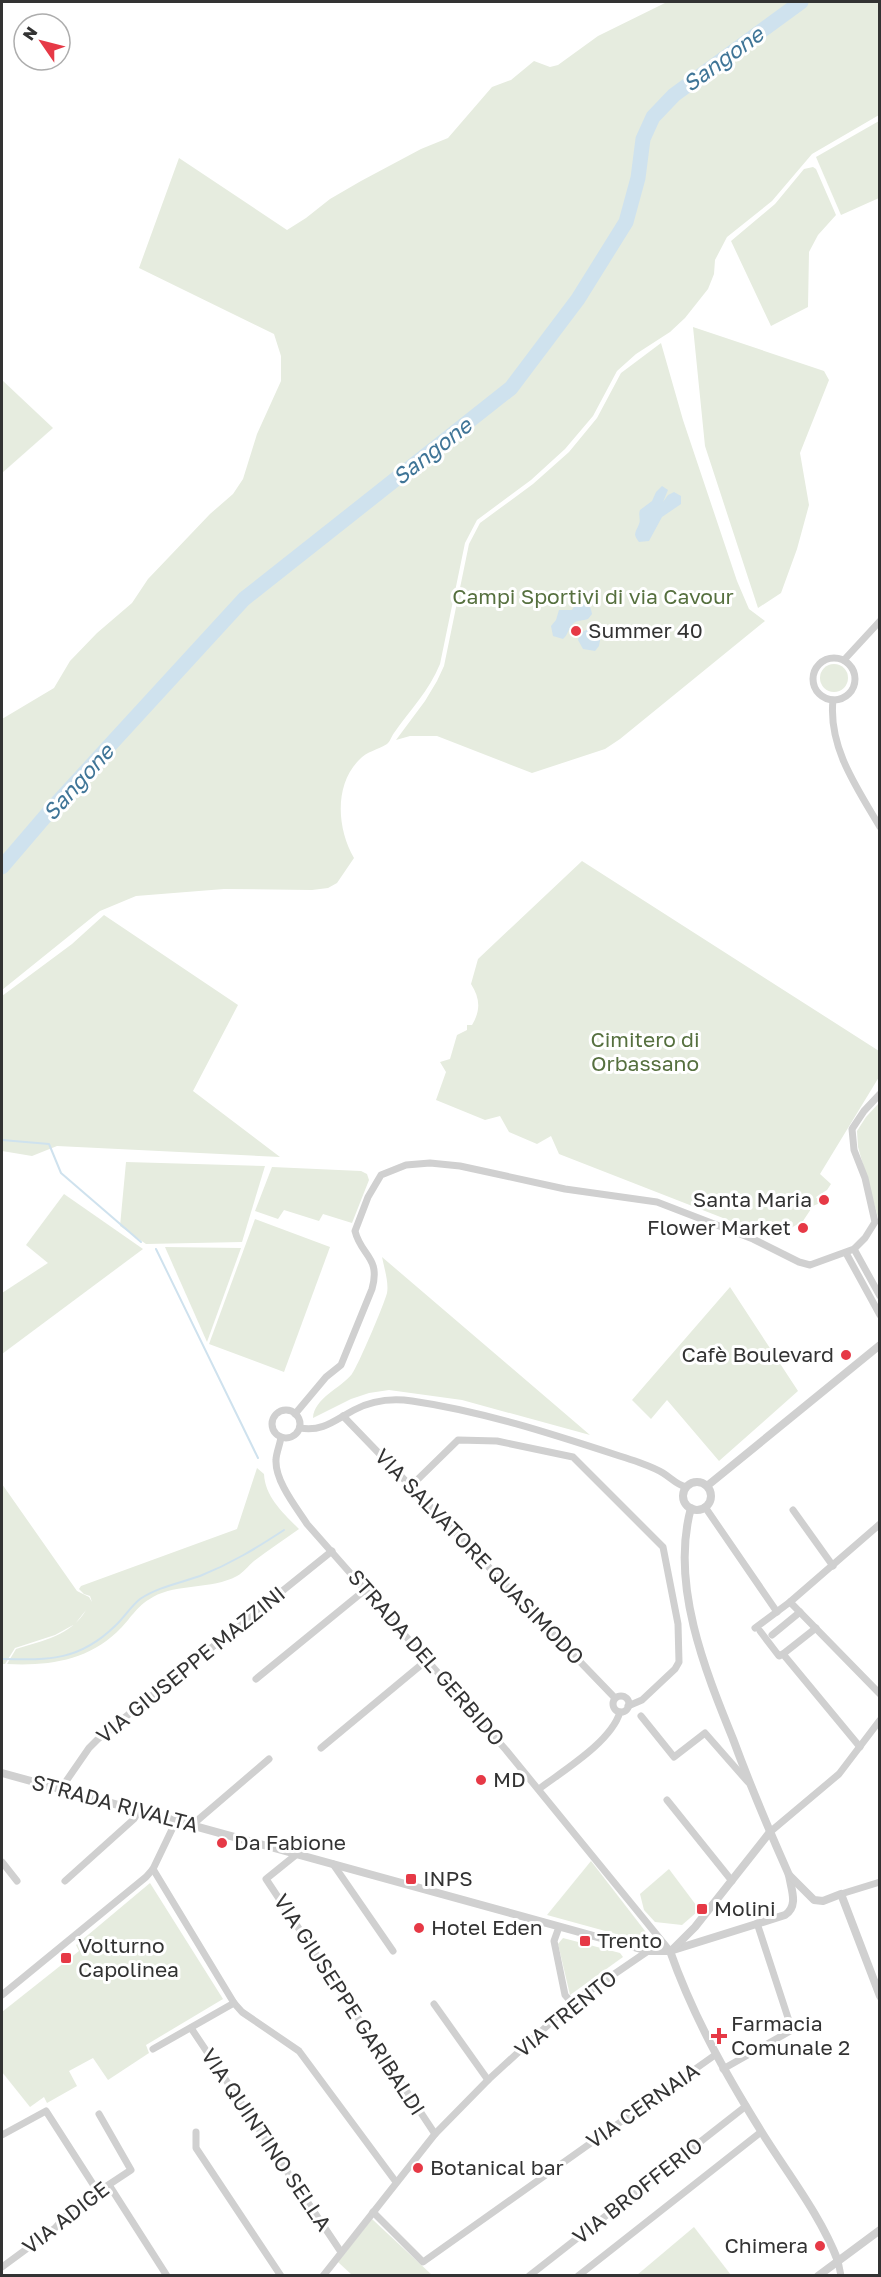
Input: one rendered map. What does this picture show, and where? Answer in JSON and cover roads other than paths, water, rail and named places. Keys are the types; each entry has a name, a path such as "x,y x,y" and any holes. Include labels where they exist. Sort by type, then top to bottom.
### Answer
{"street":[{"path":"844,660 879,621"},
{"path":"838,658 844,660 853,671 854,685 846,696 833,700 819,695 812,683 814,669 824,660 838,658"},
{"path":"833,700 831,716 839,752 879,827"},
{"path":"295,1414 326,1377 341,1365 372,1288 375,1267 355,1231 368,1197 381,1175 406,1164 430,1163 460,1166 565,1189 657,1202 753,1239 799,1262 810,1265 854,1249 865,1238 874,1222 865,1178 854,1150 852,1129 879,1094"},
{"path":"854,1249 879,1296"},
{"path":"846,1253 879,1315"},
{"path":"707,1486 879,1345"},
{"path":"300,1428 311,1430 324,1428 364,1405 392,1399 466,1412 640,1462 686,1487"},
{"path":"284,1411 295,1414 300,1421 300,1428 292,1437 281,1437 273,1429 274,1418 284,1411"},
{"name":"VIA SALVATORE QUASIMODO","path":"343,1416 615,1698"},
{"name":"STRADA DEL GERBIDO","path":"281,1437 276,1459 280,1477 307,1524 539,1790 670,1952"},
{"path":"411,1486 458,1440 497,1441 576,1459 664,1550 678,1624 679,1662 675,1669 642,1700 620,1712 613,1728 603,1739 539,1790"},
{"path":"696,1482 707,1486 711,1496 705,1507 691,1508 684,1500 683,1493 686,1487 696,1482"},
{"path":"705,1507 777,1612"},
{"path":"670,1952 785,1915 791,1911 794,1903 789,1875 750,1784 713,1688 692,1624 686,1568 686,1528 691,1508"},
{"path":"793,1510 833,1566"},
{"path":"816,1628 779,1656 758,1629 851,1551 879,1524"},
{"name":"VIA GIUSEPPE MAZZINI","path":"60,1790 89,1748 98,1739 332,1551"},
{"path":"256,1679 365,1590"},
{"path":"790,1602 879,1694"},
{"path":"772,1635 800,1612"},
{"path":"783,1654 860,1747"},
{"path":"321,1748 427,1660"},
{"name":"VIA SALVATORE QUASIMODO","path":"615,1698 625,1697 628,1706"},
{"name":"VIA SALVATORE QUASIMODO","path":"615,1698 612,1705 620,1712"},
{"path":"641,1716 674,1757 705,1733 750,1784"},
{"path":"670,1952 695,1927 770,1832 839,1774 879,1720"},
{"path":"192,1825 268,1759"},
{"name":"STRADA RIVALTA","path":"2,1773 648,1951 670,1952"},
{"path":"667,1800 732,1881"},
{"path":"65,1881 134,1819 139,1811"},
{"path":"2,1995 146,1877 153,1869 176,1821"},
{"name":"VIA GIUSEPPE GARIBALDI","path":"297,1854 266,1879 435,2134"},
{"path":"2,1862 17,1881"},
{"path":"333,1864 393,1951"},
{"path":"153,1869 234,2003 242,2012 299,2051 396,2182"},
{"path":"789,1875 809,1896 823,1901 879,1882"},
{"path":"841,1894 879,1996"},
{"path":"723,2069 792,2030 757,1923"},
{"path":"559,1927 554,1941 565,1995 572,2003"},
{"name":"VIA TRENTO","path":"323,2276 435,2134 488,2080 572,2003 648,1951"},
{"path":"670,1952 689,2000 715,2055 761,2132 806,2199 838,2261 841,2276"},
{"path":"153,2049 234,2003"},
{"path":"434,2004 488,2080"},
{"name":"VIA QUINTINO SELLA","path":"191,2028 341,2252"},
{"name":"VIA CERNAIA","path":"373,2212 423,2262 715,2055"},
{"name":"VIA BROFFERIO","path":"529,2276 746,2106"},
{"path":"2,2135 46,2111 98,2192"},
{"name":"VIA ADIGE","path":"2,2267 55,2228 72,2209 131,2169 99,2114"},
{"path":"196,2132 196,2148 281,2276"},
{"path":"578,2276 761,2132"},
{"path":"109,2185 167,2276"},
{"path":"818,2276 879,2230"}],"water":[{"path":"662,486 668,490 663,502 668,495 674,492 681,496 681,504 662,517 649,541 639,542 635,535 640,522 640,510 652,501"},
{"path":"582,601 591,609 592,614 588,619 574,623 563,639 553,636 551,626 559,610 572,610"},
{"path":"586,630 598,632 601,635 599,646 595,651 583,649 578,640 579,634"}],"waterway":[{"name":"Sangone","path":"2,867 55,805 244,599 511,388 578,299 626,222 638,178 643,139 653,117 674,95 801,2"},
{"path":"2,1140 49,1144 61,1173 141,1242"},
{"path":"156,1249 258,1458"},
{"path":"2,1659 49,1658 76,1652 102,1638 140,1599 162,1588 223,1566 284,1530"}],"place":[{"name":"Summer 40","path":"576,631"},
{"name":"Santa Maria","path":"824,1200"},
{"name":"Flower Market","path":"803,1228"},
{"name":"Cafè Boulevard","path":"846,1355"},
{"name":"MD","path":"481,1780"},
{"name":"Da Fabione","path":"222,1843"},
{"name":"INPS","path":"411,1879"},
{"name":"Molini","path":"702,1909"},
{"name":"Hotel Eden","path":"419,1928"},
{"name":"Trento","path":"585,1941"},
{"name":"Volturno Capolinea","path":"66,1958"},
{"name":"Farmacia Comunale 2","path":"719,2036"},
{"name":"Botanical bar","path":"418,2168"},
{"name":"Chimera","path":"820,2246"}],"park label":[{"name":"Campi Sportivi di via Cavour","path":"593,597"},
{"name":"Cimitero di Orbassano","path":"645,1052"}]}
